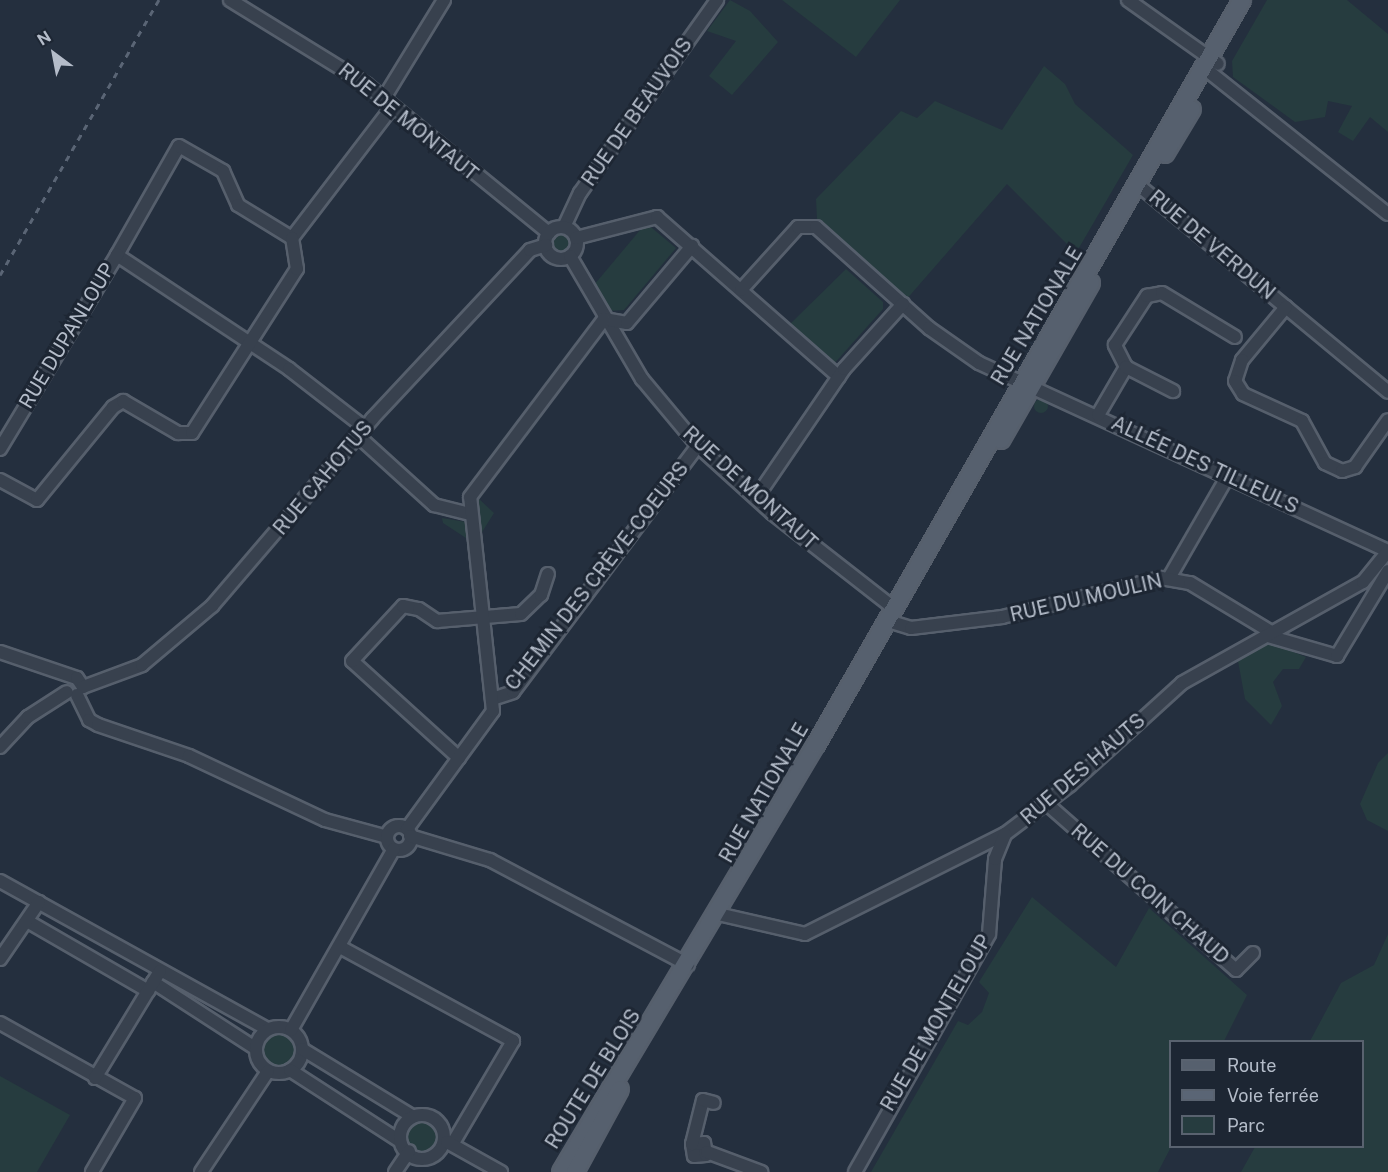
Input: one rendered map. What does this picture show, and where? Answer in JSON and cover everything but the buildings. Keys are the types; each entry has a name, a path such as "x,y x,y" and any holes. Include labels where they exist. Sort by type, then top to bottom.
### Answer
{"main road":[{"path":"1210,66 1242,0"},
{"path":"1210,66 1254,0"},
{"name":"RUE NATIONALE","path":"661,1011 1210,66"},
{"name":"ROUTE DE BLOIS","path":"561,1172 661,1011"},
{"name":"ROUTE DE BLOIS","path":"575,1172 661,1011"}],"street":[{"name":"RUE DE MONTAUT","path":"230,0 389,102 547,239"},
{"path":"0,480 37,500 123,401 178,433 192,433 297,269 292,238 389,102 444,0"},
{"name":"RUE DE BEAUVOIS","path":"564,228 579,193 717,0"},
{"path":"1128,0 1388,214"},
{"name":"RUE DUPANLOUP","path":"0,449 117,255 117,246 179,146 223,171 238,205 292,238"},
{"name":"RUE DE VERDUN","path":"1141,186 1388,392"},
{"path":"576,238 651,216 692,246 839,376"},
{"name":"ALLÉE DES TILLEULS","path":"741,290 805,224 979,363 1027,383 1388,551"},
{"path":"564,228 576,238 570,256 553,256 547,239 564,228"},
{"name":"RUE CAHOTUS","path":"0,747 28,717 74,688 132,670 182,635 249,567 361,432 530,250 547,239"},
{"path":"291,1030 394,849 407,846 408,832 489,718 492,699 470,514 475,485 604,319 627,323 692,246"},
{"path":"117,255 250,344 361,432 434,505 470,514"},
{"name":"RUE DE MONTAUT","path":"570,256 604,319 642,379 698,446 756,498 895,608"},
{"path":"1173,391 1126,367 1115,345 1148,296 1162,293 1235,337"},
{"path":"756,498 839,376 903,304"},
{"name":"RUE DE VERDUN","path":"1286,307 1242,360 1235,381 1243,394 1302,421 1325,463 1342,471 1354,466 1388,420"},
{"path":"1098,416 1126,367"},
{"name":"CHEMIN DES CRÈVE-COEURS","path":"492,699 513,692 698,446"},
{"path":"1168,578 1228,476"},
{"name":"RUE DES HAUTS","path":"718,914 806,934 1005,834 1047,803 1182,683 1363,582 1388,551"},
{"path":"1269,634 1295,640 1331,657 1341,653 1388,571"},
{"path":"459,758 352,661 403,606 420,609 437,621 531,609 548,574"},
{"name":"RUE DU MOULIN","path":"895,608 911,628 1002,617 1168,578 1190,583 1269,634"},
{"path":"1290,622 1295,640"},
{"path":"0,652 74,688 88,720 189,756 326,820 387,837 394,849"},
{"name":"RUE DU COIN CHAUD","path":"1047,803 1236,970 1253,954"},
{"path":"387,837 394,827 490,860 688,965"},
{"name":"RUE DE MONTELOUP","path":"855,1172 989,934 995,858 1005,834"},
{"path":"0,881 39,902 255,1048 268,1071"},
{"path":"0,959 39,902"},
{"path":"27,921 154,981 267,1029 291,1030"},
{"path":"268,1071 290,1070 398,1140 409,1151 428,1159 450,1143 513,1041 340,947"},
{"path":"95,1078 154,981"},
{"path":"0,1023 95,1078 135,1098 92,1172"},
{"path":"255,1048 267,1029"},
{"path":"291,1030 302,1049 410,1115 441,1128 450,1143 499,1170 512,1172"},
{"path":"290,1070 302,1049"},
{"path":"201,1172 268,1071"},
{"path":"714,1103 703,1100 692,1144 704,1143 706,1152 761,1172"},
{"path":"398,1140 400,1123 410,1115"},
{"path":"395,1172 409,1151"}],"green space":[{"path":"730,0 750,11 778,42 732,95 709,76 736,41 707,31"},
{"path":"782,0 900,0 856,57"},
{"path":"1267,0 1347,0 1388,34 1388,132 1370,117 1353,141 1338,132 1352,106 1328,101 1325,117 1295,122 1233,77 1232,61"},
{"path":"1044,66 1065,84 1075,104 1133,155 1076,253 1007,184 905,301 817,219 816,199 901,111 917,118 935,101 1002,130"},
{"path":"646,223 676,248 624,310 609,311 594,285"},
{"path":"562,232 570,235 573,243 570,251 562,254 554,251 551,243 554,235"},
{"path":"846,269 883,302 883,309 832,366 787,327"},
{"path":"1041,399 1046,401 1048,406 1046,411 1041,413 1036,411 1034,406 1036,401"},
{"path":"477,497 494,513 479,537 475,506"},
{"path":"442,518 466,522 469,540 443,523"},
{"path":"1269,642 1306,657 1299,669 1283,669 1273,682 1282,706 1271,725 1245,699 1238,661"},
{"path":"1388,753 1388,831 1367,820 1360,804 1378,763"},
{"path":"1032,897 1116,967 1149,908 1247,995 1224,1040 1169,1040 1170,1148 1158,1172 871,1172 958,1021 968,1025 982,1012 989,993 979,982"},
{"path":"1388,934 1388,1172 1241,1172 1254,1148 1364,1148 1364,1040 1311,1040 1341,983 1374,965"},
{"path":"279,1032 292,1037 297,1050 292,1063 279,1068 266,1063 261,1050 266,1037"},
{"path":"0,1076 70,1115 37,1172 0,1172"},
{"path":"421,1119 433,1124 438,1136 433,1148 421,1153 409,1148 404,1136 409,1124"}],"railway":[{"path":"0,275 159,0"}]}
